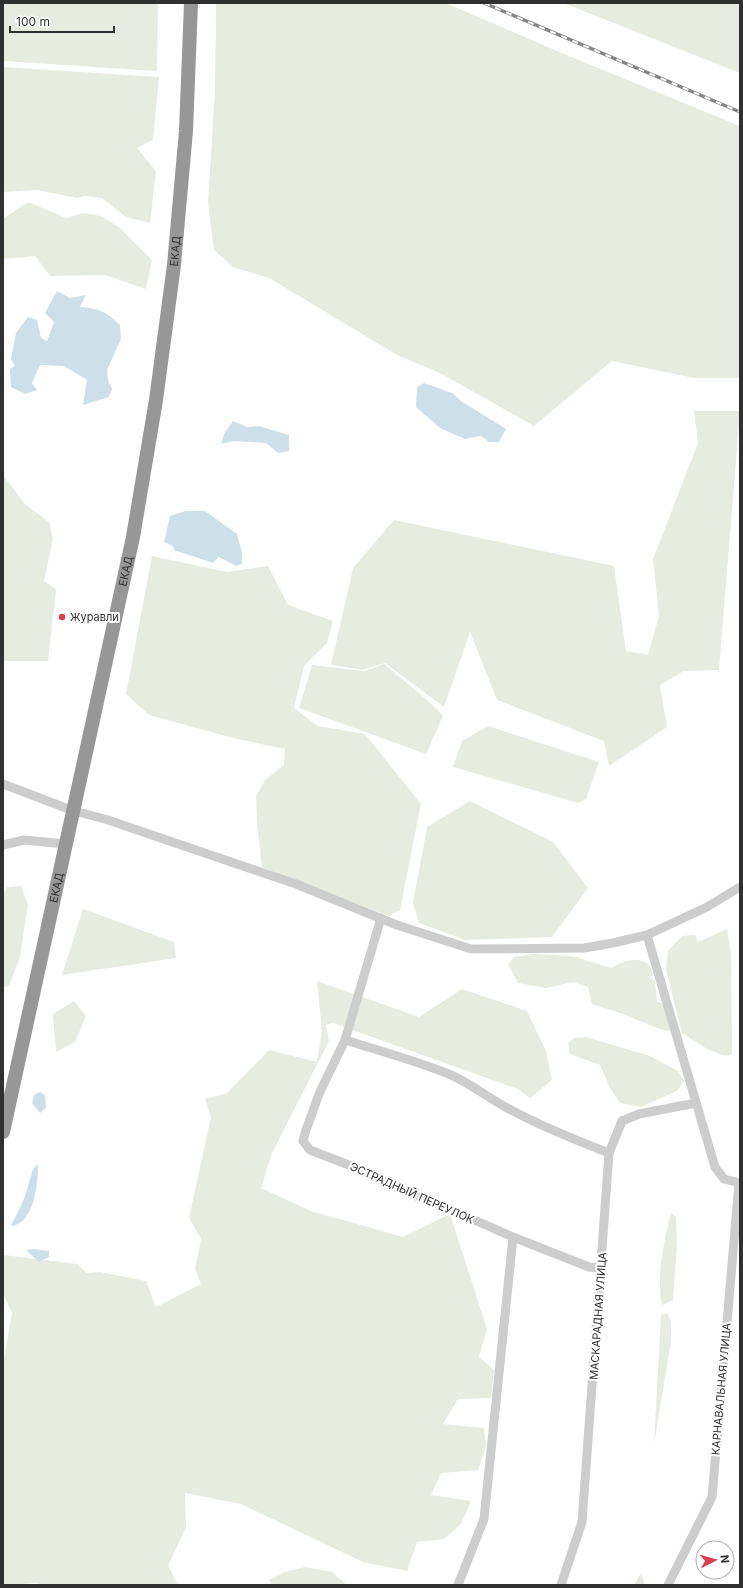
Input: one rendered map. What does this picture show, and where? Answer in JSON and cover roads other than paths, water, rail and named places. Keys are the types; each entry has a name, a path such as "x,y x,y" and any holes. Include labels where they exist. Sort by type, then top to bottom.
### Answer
{"highway":[{"name":"ЕКАД","path":"3,1132 133,537 156,400 174,265 186,131 191,3"}],"street":[{"path":"3,784 74,811 105,819 296,884 380,918 442,941 471,949 584,948 648,935 707,907 740,887"},
{"path":"28,840 36,834"},
{"path":"3,845 28,840 66,844"},
{"path":"380,918 344,1040 403,1057 450,1075 508,1109 560,1133 610,1153"},
{"path":"648,935 715,1167 724,1180 740,1183"},
{"name":"ЭСТРАДНЫЙ ПЕРЕУЛОК","path":"344,1040 319,1094 306,1130 303,1141 310,1150 354,1167 408,1193 440,1205 513,1237 589,1267 602,1268"},
{"name":"МАСКАРАДНАЯ УЛИЦА","path":"560,1585 582,1522 610,1153 622,1121 639,1114 696,1103"},
{"name":"КАРНАВАЛЬНАЯ УЛИЦА","path":"668,1585 712,1498 740,1183"},
{"path":"458,1585 484,1519 513,1237"}],"water":[{"path":"57,291 70,298 86,295 80,307 92,308 102,312 111,317 120,325 121,339 107,370 108,380 112,389 109,397 83,405 87,380 64,366 40,365 32,383 37,390 25,394 11,387 10,369 15,366 11,359 16,333 28,317 37,320 41,338 47,341 54,322 45,313"},
{"path":"424,383 452,393 461,401 506,429 499,442 489,442 481,436 465,439 440,428 416,407 417,387"},
{"path":"233,421 247,427 259,426 289,435 289,451 278,453 266,443 233,441 221,444 224,434"},
{"path":"185,511 205,511 237,534 242,552 242,564 236,566 219,557 213,563 174,550 173,546 164,542 170,516"},
{"path":"40,1092 45,1095 46,1108 40,1113 32,1103 34,1095"},
{"path":"38,1164 34,1201 25,1218 19,1224 11,1226 24,1199 33,1169"},
{"path":"35,1249 49,1251 49,1257 39,1262 26,1250"}],"railway":[{"path":"484,3 740,112"}],"place":[{"name":"Журавли","path":"62,617"}]}
